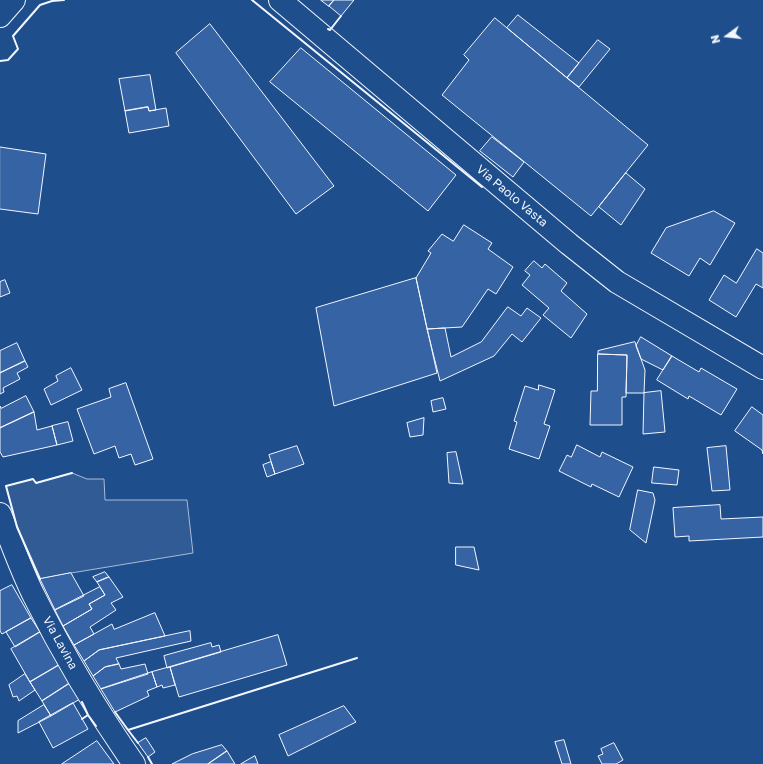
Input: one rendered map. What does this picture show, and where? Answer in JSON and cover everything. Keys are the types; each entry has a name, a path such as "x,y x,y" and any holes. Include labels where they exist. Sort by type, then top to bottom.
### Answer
{"street":[{"path":"0,16 14,0"},
{"name":"Via Paolo Vasta","path":"280,0 569,244 617,282 763,368"},
{"name":"Via Lavina","path":"0,514 33,595 114,736 134,764"}],"shaded area":[{"path":"72,473 87,479 104,479 105,500 187,500 193,553 40,579 17,527 6,486 33,479 36,483"}],"building":[{"path":"321,0 334,0 329,6"},
{"path":"334,0 354,0 341,16 329,6"},
{"path":"518,15 579,63 567,78 507,28"},
{"path":"495,18 648,145 591,216 442,95 469,60 464,55"},
{"path":"210,24 334,186 296,214 176,53"},
{"path":"598,40 610,49 579,87 567,78"},
{"path":"301,48 456,175 428,211 270,82"},
{"path":"150,75 156,110 149,111 148,107 125,111 119,79"},
{"path":"148,107 149,111 166,108 169,126 129,133 125,111"},
{"path":"492,137 524,162 513,177 480,151"},
{"path":"0,147 46,154 38,214 0,209"},
{"path":"626,173 645,189 621,225 599,207"},
{"path":"714,211 735,223 710,265 700,258 689,276 651,253 666,228"},
{"path":"464,225 492,243 488,249 513,267 496,294 488,289 462,327 427,329 416,278 431,253 428,251 442,234 453,241"},
{"path":"757,249 763,253 763,288 756,284 736,317 709,300 724,275 736,283"},
{"path":"534,261 542,268 545,264 567,283 561,291 587,314 571,338 543,315 549,308 522,285 530,275 525,271"},
{"path":"416,278 437,373 334,406 316,308"},
{"path":"5,280 10,293 0,297 0,282"},
{"path":"508,307 521,316 527,308 541,318 522,342 512,334 494,356 440,381 427,329 445,328 451,357 481,342"},
{"path":"641,337 672,356 663,370 641,359 636,346"},
{"path":"635,342 645,370 644,393 626,393 627,355 598,354 598,351"},
{"path":"17,343 25,361 0,373 0,351"},
{"path":"598,354 627,355 626,397 622,397 622,425 590,425 591,391 597,391"},
{"path":"672,356 699,372 701,368 737,389 721,415 689,396 688,399 657,380"},
{"path":"25,361 28,367 17,373 20,379 3,388 4,392 0,394 0,373"},
{"path":"71,368 82,390 51,405 44,389 58,381 56,376"},
{"path":"126,383 153,459 135,465 131,454 119,458 115,446 94,454 77,409 111,397 109,389"},
{"path":"539,385 555,390 544,424 550,426 539,459 509,449 517,422 514,421 525,386 538,390"},
{"path":"661,391 665,432 643,434 644,393"},
{"path":"26,396 34,412 0,428 0,406 1,408"},
{"path":"443,398 446,409 433,412 431,401"},
{"path":"752,407 763,415 763,454 762,450 735,431"},
{"path":"34,412 37,430 52,426 57,445 3,457 0,452 0,428"},
{"path":"424,418 423,435 410,437 407,423"},
{"path":"68,422 73,441 57,445 52,426"},
{"path":"577,445 600,457 602,452 633,467 619,497 592,484 591,487 559,471 567,455 571,457"},
{"path":"297,446 304,464 275,474 269,455"},
{"path":"726,446 730,490 712,491 707,448"},
{"path":"456,452 463,484 449,483 447,453"},
{"path":"271,462 275,474 267,477 263,465"},
{"path":"654,467 679,470 677,485 652,483"},
{"path":"638,490 653,493 655,500 646,543 630,530"},
{"path":"720,505 721,519 763,517 763,537 689,541 689,536 675,537 673,508"},
{"path":"456,547 474,547 479,570 456,565"},
{"path":"105,572 109,577 97,582 93,577"},
{"path":"71,573 84,596 55,610 40,579"},
{"path":"109,577 123,597 111,603 116,610 90,627 94,634 74,645 63,626 92,609 89,604 105,595 97,582"},
{"path":"12,585 31,618 2,634 0,631 0,591"},
{"path":"100,587 105,595 89,604 92,609 63,626 55,610"},
{"path":"155,613 165,636 99,650 84,661 74,645 112,624 114,629"},
{"path":"31,618 40,632 15,647 6,632"},
{"path":"190,631 191,641 116,658 119,664 105,667 93,676 84,661 99,650"},
{"path":"40,632 59,665 30,682 11,649"},
{"path":"278,635 287,665 179,697 170,667"},
{"path":"211,643 212,647 219,645 221,652 167,668 164,656"},
{"path":"119,664 121,669 145,664 148,674 101,689 93,676 105,667"},
{"path":"59,665 70,683 42,701 30,682"},
{"path":"170,667 175,685 163,688 162,685 157,687 152,672"},
{"path":"152,672 157,687 147,691 149,696 115,712 101,689"},
{"path":"25,674 35,690 19,701 17,696 13,697 9,685"},
{"path":"70,683 80,699 51,716 42,701"},
{"path":"73,703 88,729 53,748 39,722"},
{"path":"44,705 51,716 18,733 18,721"},
{"path":"344,706 356,722 288,756 279,735"},
{"path":"146,738 155,752 148,757 138,743"},
{"path":"564,740 571,764 562,764 555,742"},
{"path":"97,741 114,764 62,764"},
{"path":"614,743 623,760 616,764 602,764 598,756 603,754 601,749"},
{"path":"222,745 227,751 208,764 172,764 192,754"},
{"path":"227,751 235,764 208,764"},
{"path":"255,756 258,764 241,764"}],"wall":[{"path":"0,61 8,60 18,49 13,36 40,5 52,1 64,0"},
{"path":"252,0 482,187"},
{"path":"328,29 330,30 341,16"},
{"path":"40,579 17,527 6,486 33,479 36,483 72,473"},
{"path":"138,743 128,730 357,658"},
{"path":"82,702 88,715 82,719"},
{"path":"115,712 128,730"},
{"path":"88,715 96,726"},
{"path":"148,757 152,764"}]}
